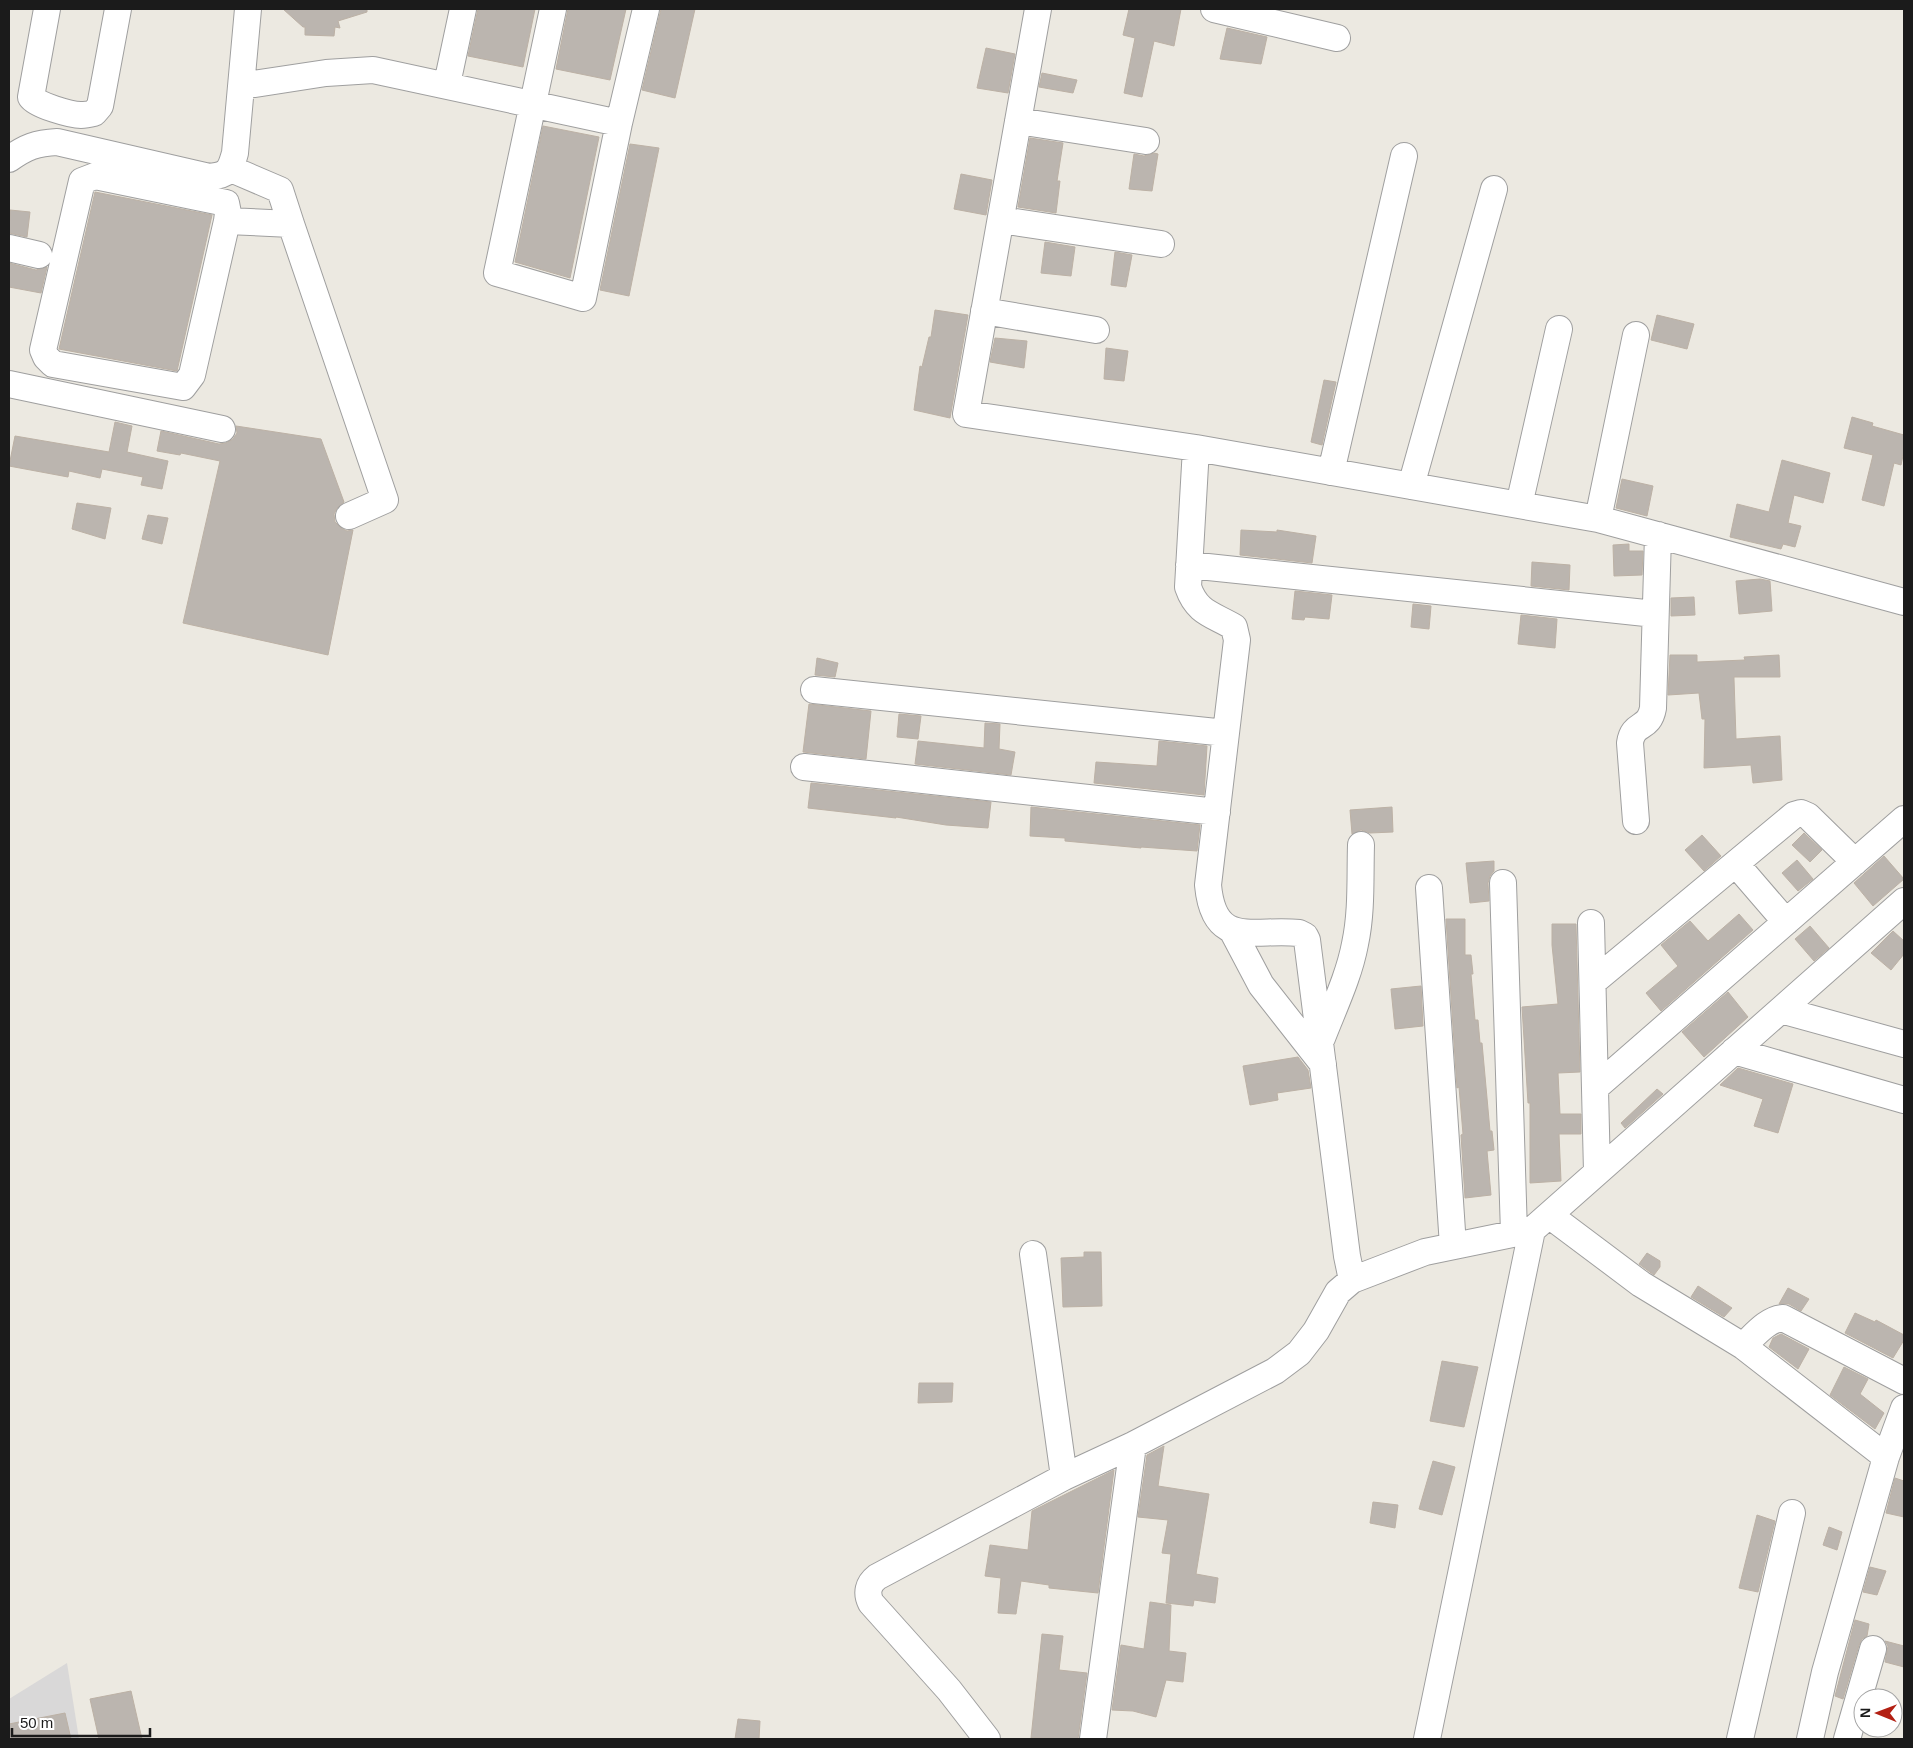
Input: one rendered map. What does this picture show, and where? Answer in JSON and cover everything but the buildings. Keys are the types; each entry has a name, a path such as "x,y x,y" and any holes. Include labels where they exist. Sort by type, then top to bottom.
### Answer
{"street":[{"path":"47,9 31,97 40,104 79,115 94,113 100,106 118,9"},
{"path":"447,84 463,9"},
{"path":"553,9 497,273 583,298 619,123 646,9"},
{"path":"1038,9 966,414 1196,448 1598,519 1904,602"},
{"path":"1214,9 1337,38"},
{"path":"9,160 22,150 39,143 57,142 209,177 222,175 231,169 235,153 245,12"},
{"path":"241,86 326,72 373,70 447,84 619,123"},
{"path":"1018,121 1146,141"},
{"path":"1330,472 1404,156"},
{"path":"231,169 280,190 292,224 385,500 349,516"},
{"path":"95,176 102,177 226,204 227,221 192,376 183,387 53,364 46,357 42,350 82,181 95,176"},
{"path":"1411,486 1494,190"},
{"path":"1001,220 1161,244"},
{"path":"227,221 292,224"},
{"path":"9,248 39,255"},
{"path":"984,311 1096,330"},
{"path":"1519,505 1559,329"},
{"path":"1598,519 1636,335"},
{"path":"9,384 222,429"},
{"path":"1196,448 1188,587 1192,600 1208,613 1234,627 1237,640 1208,885 1210,903 1223,925 1233,932 1261,985 1322,1053"},
{"path":"1636,821 1630,743 1631,734 1637,727 1644,725 1652,718 1658,535"},
{"path":"1189,565 1655,614"},
{"path":"814,690 1226,733"},
{"path":"804,767 1217,812"},
{"path":"1593,982 1794,815 1801,813 1816,822 1855,862"},
{"path":"1595,1088 1904,819"},
{"path":"1322,1053 1355,944 1361,845"},
{"path":"1736,864 1786,922"},
{"path":"1427,1739 1532,1226 1503,883"},
{"path":"1429,888 1453,1246"},
{"path":"987,1739 948,1690 871,1603 868,1597 868,1590 871,1582 877,1577 1064,1477 1133,1445 1288,1362 1299,1352 1316,1330 1338,1292 1352,1280 1425,1252 1532,1226 1597,1172 1904,901"},
{"path":"1591,923 1597,1172"},
{"path":"1233,932 1284,932 1300,933 1305,936 1309,952 1347,1256 1352,1280"},
{"path":"1781,1010 1904,1044"},
{"path":"1734,1051 1904,1100"},
{"path":"1532,1226 1641,1284 1743,1346 1886,1457"},
{"path":"1034,1254 1064,1477"},
{"path":"1743,1346 1768,1324 1777,1319 1784,1318 1904,1381"},
{"path":"1810,1739 1825,1672 1886,1457 1904,1408"},
{"path":"1093,1739 1133,1445"},
{"path":"1740,1739 1792,1514"},
{"path":"1847,1739 1873,1649"}],"shaded area":[{"path":"67,1663 79,1739 9,1739 9,1699"}]}
